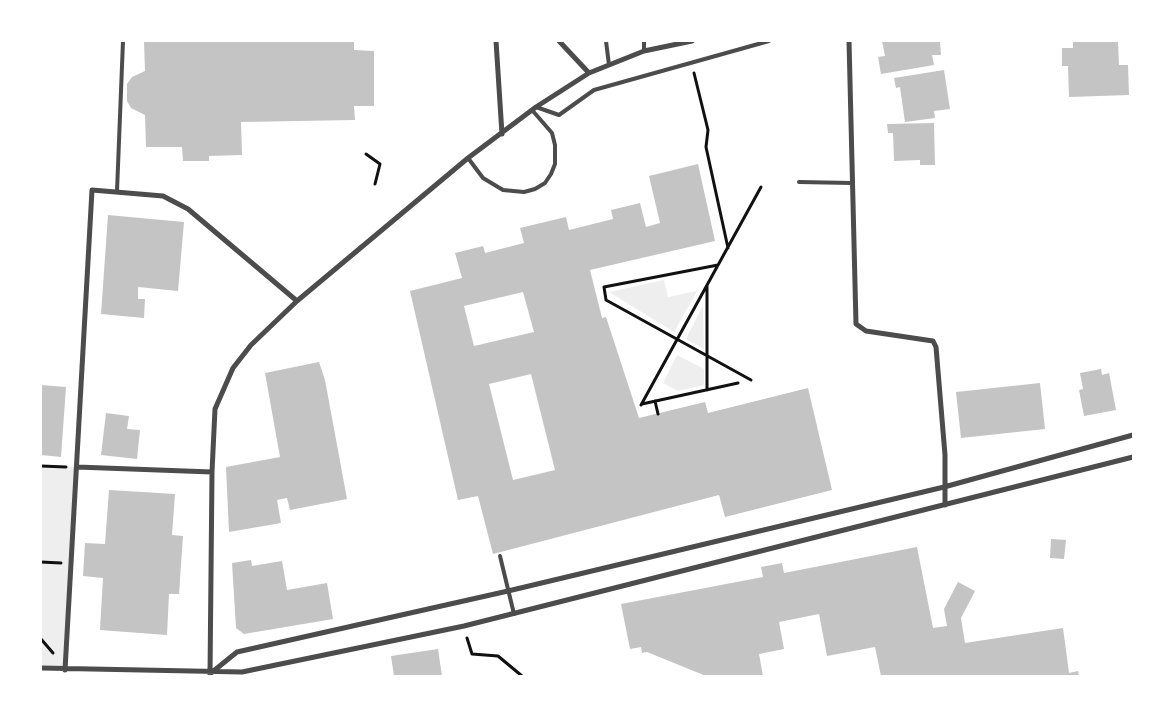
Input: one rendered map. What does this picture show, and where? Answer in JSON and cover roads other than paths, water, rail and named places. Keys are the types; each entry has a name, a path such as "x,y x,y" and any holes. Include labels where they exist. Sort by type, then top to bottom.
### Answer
{"street":[{"path":"496,41 502,134"},
{"path":"559,41 589,73"},
{"path":"210,674 212,472 215,409 233,368 251,345 297,301 468,158 534,109 589,73 644,51 692,41"},
{"path":"849,41 856,324 866,331 933,341 936,347 945,455 945,505"},
{"path":"65,670 92,190 163,196 188,208 297,301"},
{"path":"210,674 237,652 508,591 944,487 1133,435"},
{"path":"41,668 210,674 242,672 514,614 1133,457"},
{"path":"77,467 212,472"}],"lane":[{"path":"117,191 123,41"},
{"path":"606,41 609,65"},
{"path":"644,41 644,51"},
{"path":"534,109 559,114 594,90 768,41"},
{"path":"468,158 484,178 503,190 524,192 535,189 545,183 555,164 555,144 552,133 534,109"},
{"path":"799,182 852,183"},
{"path":"500,556 514,614"}]}
